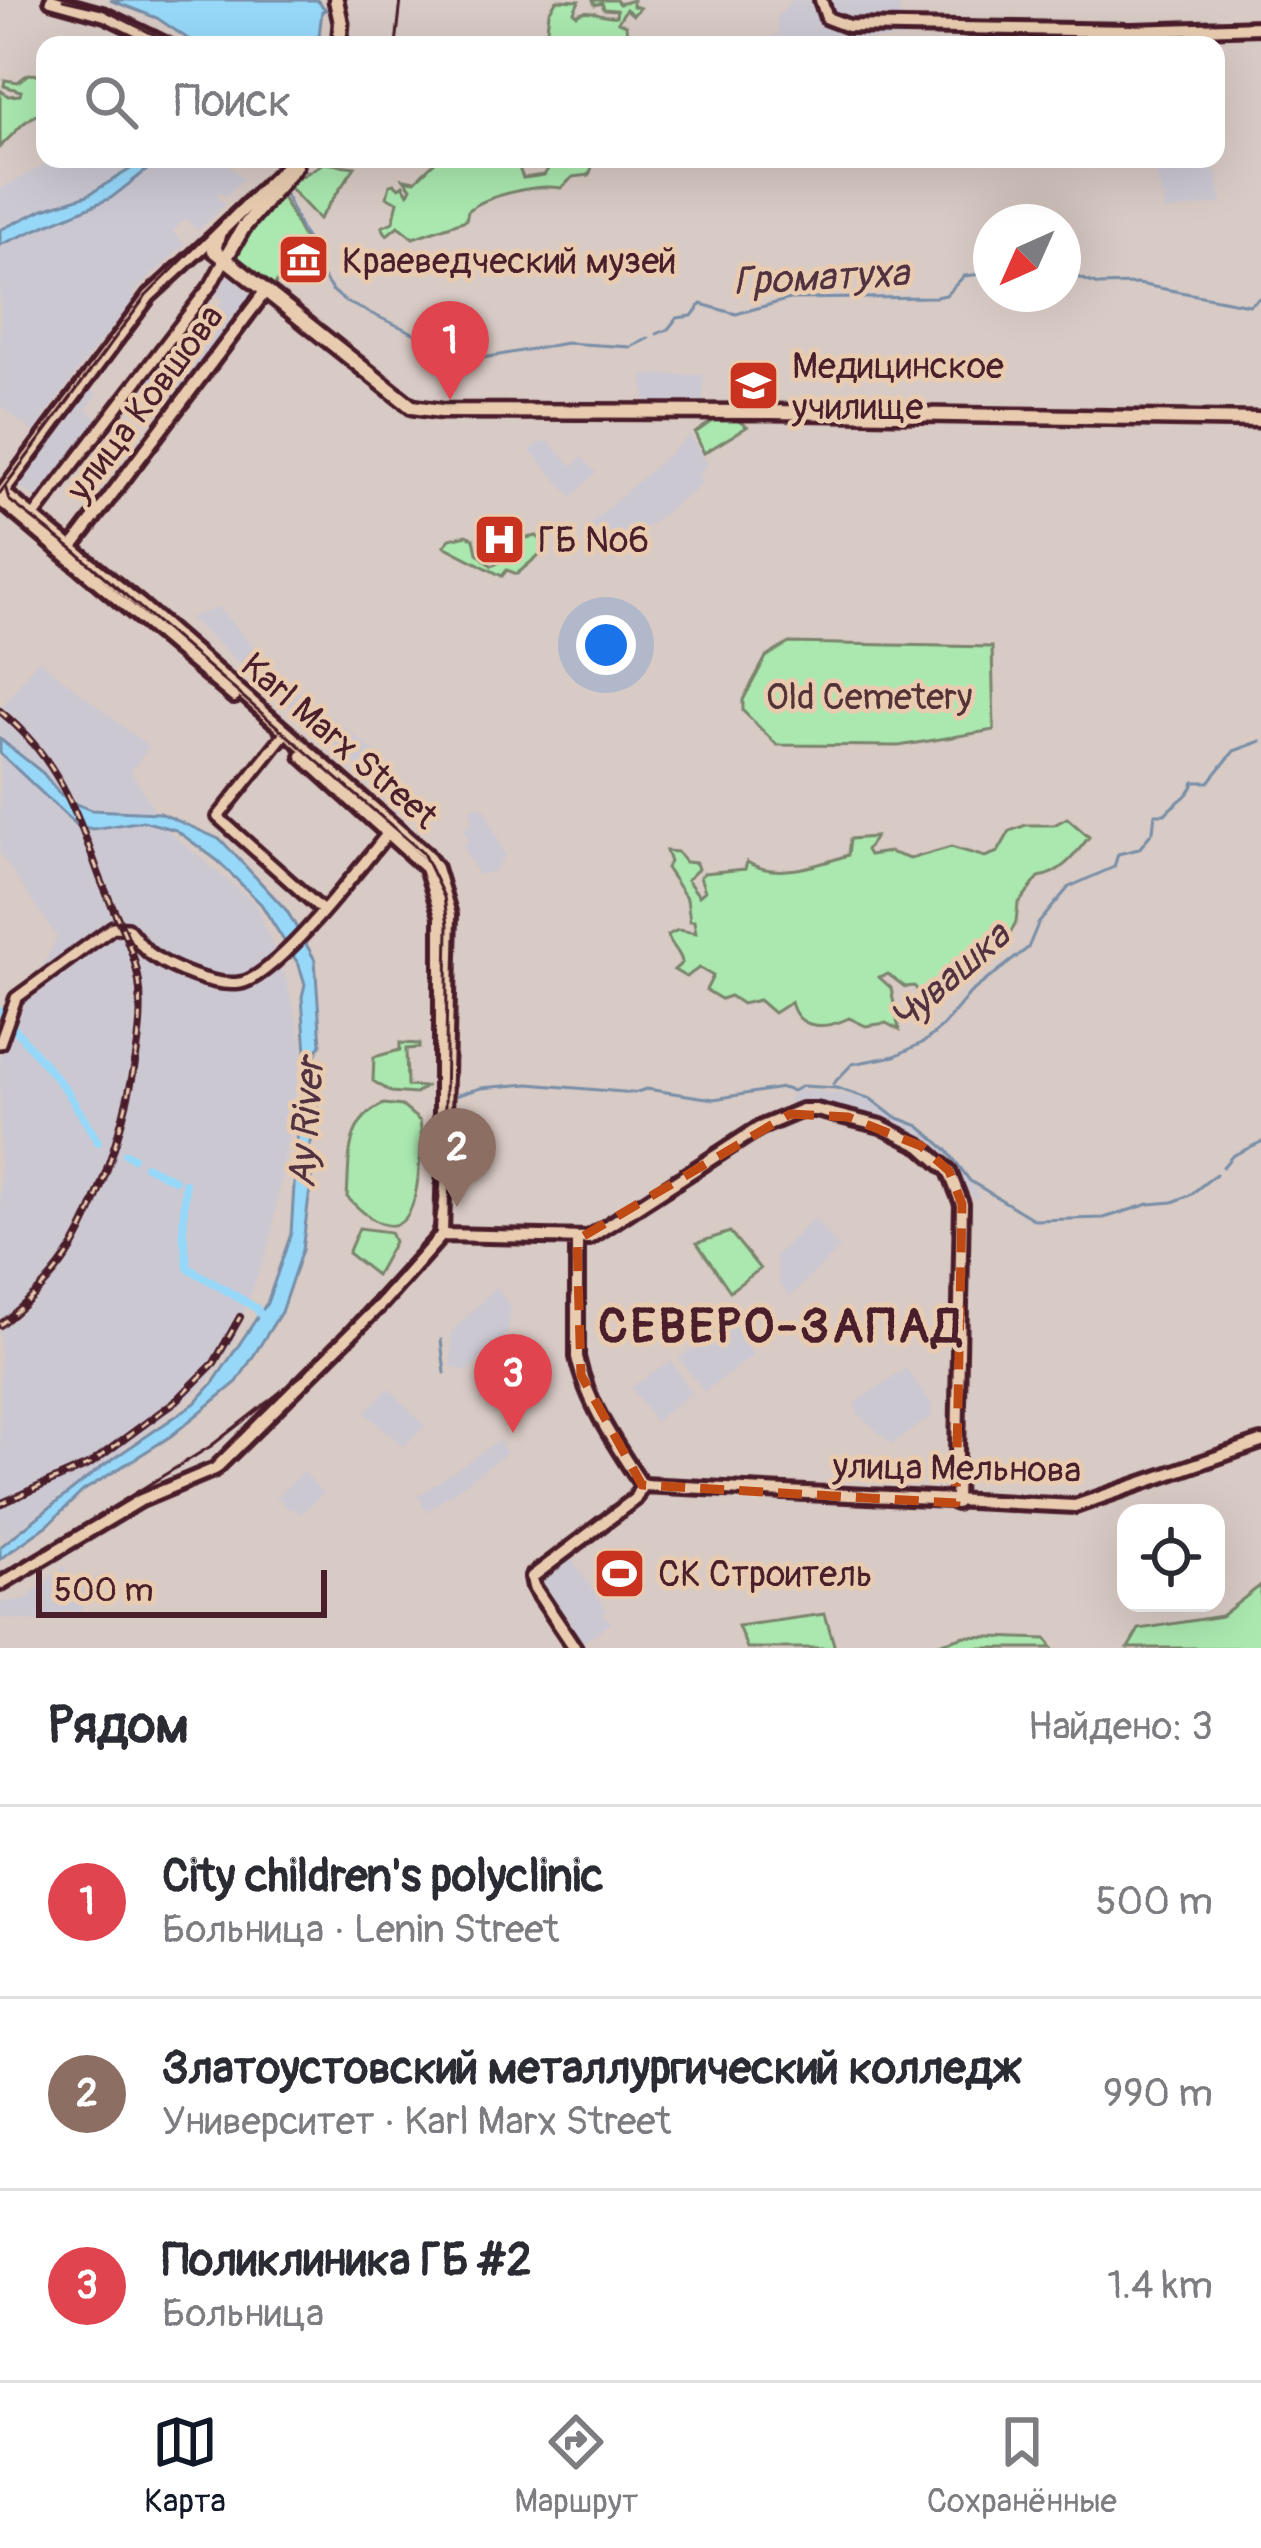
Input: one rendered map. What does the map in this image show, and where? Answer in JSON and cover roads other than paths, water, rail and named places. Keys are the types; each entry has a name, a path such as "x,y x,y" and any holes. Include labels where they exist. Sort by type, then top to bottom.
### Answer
{"main road":[{"path":"51,0 105,15 150,36"},
{"path":"336,0 341,23"},
{"path":"340,36 347,0"},
{"path":"820,0 827,18 857,27 1132,31 1261,27"},
{"path":"223,257 237,229 289,168"},
{"path":"1,496 149,296 219,232 237,229"},
{"path":"237,229 235,257 242,274"},
{"path":"219,232 213,248 242,274 393,395 428,411 1261,420"},
{"name":"улица Ковшова","path":"72,547 265,292"},
{"name":"Karl Marx Street","path":"1,496 284,735"},
{"name":"Karl Marx Street","path":"31,519 72,547 432,861 449,908 442,1235"},
{"path":"0,1584 141,1500 215,1468 372,1313 442,1235 577,1240 602,1232 776,1118 816,1110 897,1132 945,1165 960,1193 956,1503"},
{"path":"575,1648 532,1577 635,1499 642,1485 600,1417 581,1375 577,1240"},
{"name":"улица Мельнова","path":"642,1485 1075,1507 1261,1442"}],"street":[{"path":"31,519 171,336 223,257"},
{"path":"284,735 218,817 319,914"},
{"path":"0,1043 16,998 112,927 127,928 159,959 218,982 243,983 279,959 391,829"},
{"path":"301,892 308,910 305,929"},
{"path":"0,997 16,998"}],"water":[{"path":"110,0 317,0 326,10 322,11 319,36 184,36 157,18"},
{"path":"132,168 149,168 111,198 0,245 0,230 88,195"},
{"name":"Ay River","path":"0,739 76,804 91,810 160,813 221,840 287,911 315,960 321,1044 315,1055 319,1076 315,1131 308,1151 313,1167 302,1250 281,1312 237,1382 171,1436 83,1491 48,1525 0,1559 0,1547 104,1465 195,1403 267,1303 291,1234 299,1107 307,1066 305,984 299,965 261,904 218,861 176,830 143,821 93,829 77,826 0,753"}],"waterway":[{"name":"Громатуха","path":"283,189 332,290 346,302 418,335 483,358 566,343 631,347 649,338"},
{"name":"Громатуха","path":"657,334 677,318 692,316 701,304 736,314 790,299 935,297 946,295 964,276 973,275"},
{"name":"Громатуха","path":"1081,278 1098,285 1138,284 1249,305 1261,297"},
{"name":"Чувашка","path":"833,1084 852,1064 895,1056 924,1042 970,993 1028,948 1038,924 1069,887 1114,867 1118,854 1139,849 1153,831 1155,814 1165,814 1194,782 1209,782 1234,751 1261,741"},
{"path":"0,1011 67,1091 98,1142"},
{"path":"451,1097 481,1088 529,1084 634,1093 646,1089 714,1099 782,1088 793,1091 802,1086 836,1088 871,1099 893,1116 919,1126 946,1149 970,1181 1035,1220 1104,1218 1173,1202 1216,1174"},
{"path":"1223,1167 1232,1156 1261,1142"},
{"path":"126,1154 133,1158"},
{"path":"146,1166 174,1180"},
{"path":"185,1183 183,1233 188,1268 256,1308 264,1319"},
{"path":"441,1340 445,1373"}],"tram line":[{"path":"63,0 102,9 157,36"},
{"path":"397,36 401,0"},
{"path":"0,493 146,296 275,168"},
{"path":"0,1577 211,1446 302,1375 431,1233 438,1203 445,1107 448,925 444,897 423,853 77,553 9,500 5,486"}],"railway":[{"path":"0,711 36,746 71,804 132,953 140,1010 123,1116 87,1220 50,1278 0,1325"},
{"path":"0,1504 90,1464 177,1400 214,1363 240,1317"}],"place":[{"name":"Краеведческий музей","path":"303,260"},
{"name":"Медицинское училище","path":"753,386"},
{"name":"City children's polyclinic","path":"450,400"},
{"name":"ГБ №6","path":"499,539"},
{"name":"Златоустовский металлургический колледж","path":"457,1207"},
{"name":"Поликлиника ГБ #2","path":"513,1433"},
{"name":"СК Строитель","path":"619,1573"}],"district":[{"name":"СЕВЕРО-ЗАПАД","path":"781,1325"}],"park label":[{"name":"Old Cemetery","path":"869,696"}]}
